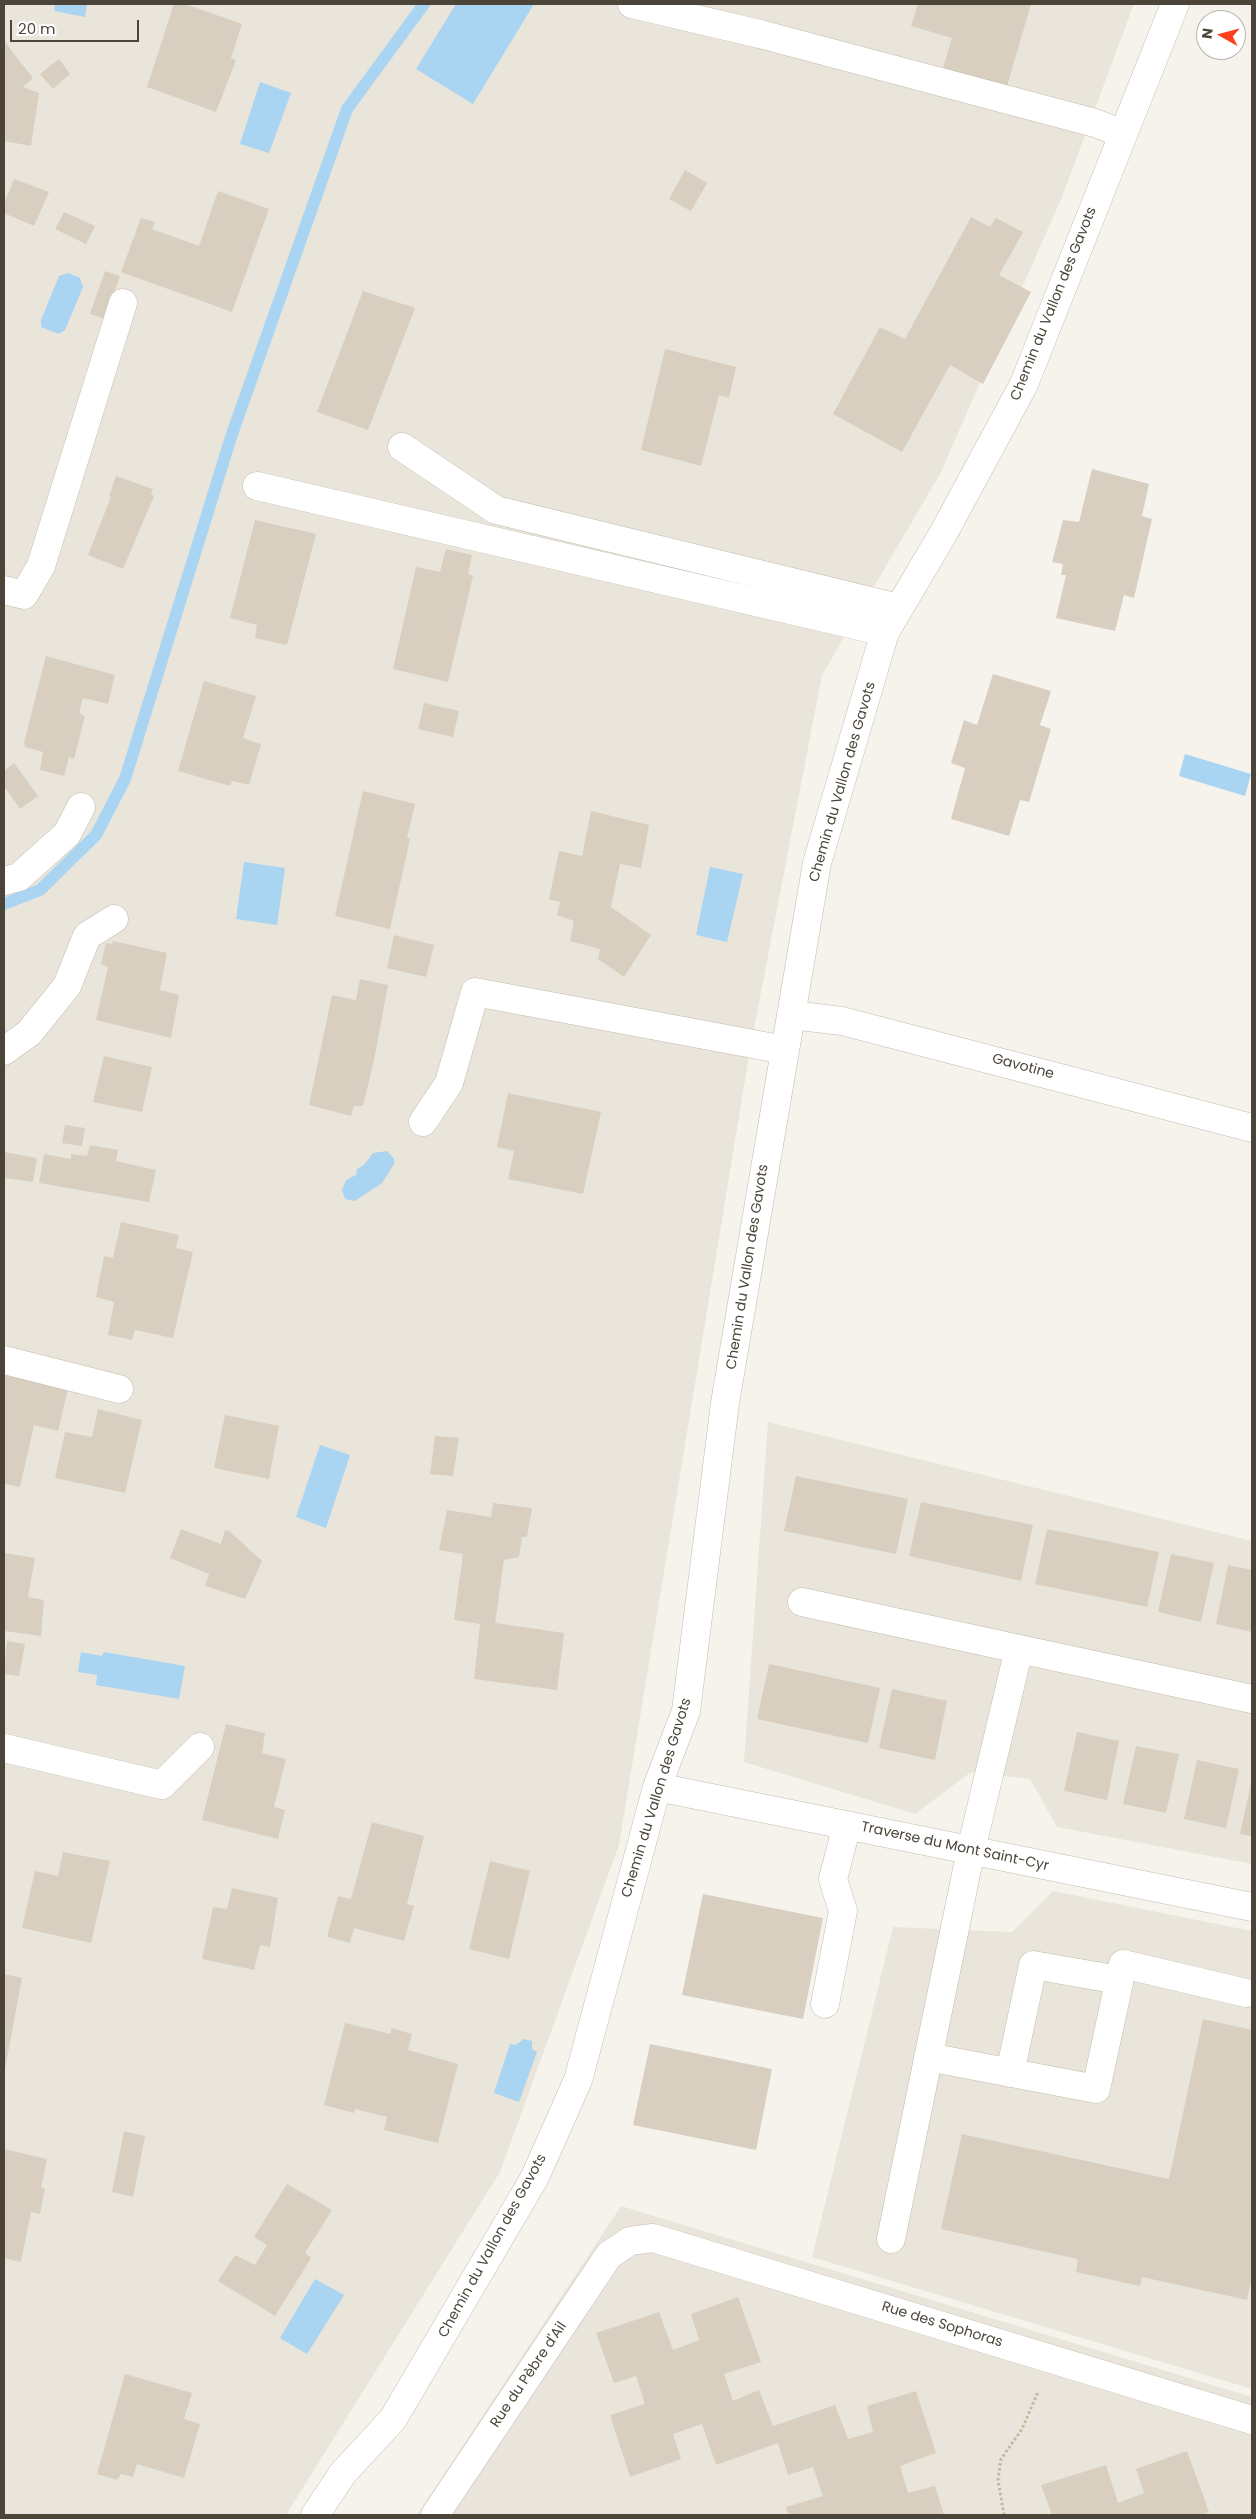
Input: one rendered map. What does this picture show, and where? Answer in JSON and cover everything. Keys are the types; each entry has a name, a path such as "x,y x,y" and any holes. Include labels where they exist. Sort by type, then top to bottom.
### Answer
{"street":[{"path":"632,4 770,37 1095,123 1123,134"},
{"name":"Chemin du Vallon des Gavots","path":"315,2515 343,2473 393,2419 535,2177 578,2080 657,1787 686,1711 725,1403 817,863 885,632 943,534 1024,384 1175,4"},
{"path":"4,590 24,595 41,566 123,303"},
{"path":"402,446 496,510 899,608"},
{"path":"257,486 885,632"},
{"path":"4,881 19,877 66,834 81,807"},
{"path":"4,1051 29,1033 67,986 87,936 114,919"},
{"path":"423,1122 449,1083 475,992 785,1050"},
{"name":"Gavotine","path":"792,1015 842,1022 1252,1128"},
{"path":"4,1360 119,1390"},
{"path":"802,1602 1252,1699"},
{"path":"891,2239 971,1850 1019,1649"},
{"path":"4,1748 162,1785 200,1746"},
{"name":"Traverse du Mont Saint-Cyr","path":"657,1787 1252,1907"},
{"path":"825,2004 843,1911 833,1879 847,1825"},
{"path":"928,2057 1096,2089 1123,1964 1246,1993"},
{"path":"1010,2073 1033,1965 1119,1980"},
{"name":"Rue des Sophoras","path":"630,2241 653,2238 1252,2420"},
{"name":"Rue du Pèbre d'Ail","path":"435,2515 609,2256 630,2241"}],"path":[{"path":"1004,2515 998,2480 1001,2459 1022,2429 1052,2359"}],"shaded area":[{"path":"4,4 1134,4 1062,197 940,474 822,675 751,1044 619,1845 500,2172 286,2515 4,2515"},
{"path":"768,1422 1252,1541 1252,1864 1057,1827 1030,1779 971,1772 915,1814 744,1762"},
{"path":"1053,1891 1252,1931 1252,2389 812,2257 893,1927 1012,1932"},
{"path":"621,2206 1252,2397 1252,2515 417,2515"}],"water":[{"path":"55,4 87,4 85,17 54,11"},
{"path":"456,4 534,4 473,104 416,69"},
{"path":"260,82 291,93 269,153 240,144"},
{"path":"68,273 80,278 83,287 65,330 59,334 41,327 41,320 59,276"},
{"path":"1185,754 1251,774 1245,796 1179,776"},
{"path":"244,862 285,868 277,925 236,919"},
{"path":"710,867 743,874 727,942 696,935"},
{"path":"387,1151 394,1159 394,1164 382,1183 355,1201 345,1199 342,1190 346,1180 356,1175 357,1169 364,1165 373,1153"},
{"path":"320,1445 350,1455 326,1528 296,1517"},
{"path":"81,1652 102,1656 104,1652 185,1666 179,1699 96,1685 97,1675 78,1672"},
{"path":"524,2039 532,2041 532,2049 537,2052 519,2102 494,2093 510,2044 515,2045"},
{"path":"315,2279 344,2295 307,2354 280,2338"}],"building":[{"path":"174,4 185,4 242,24 231,58 236,60 216,112 147,87"},
{"path":"918,4 1031,4 1007,86 943,68 952,38 911,26"},
{"path":"4,41 33,78 23,87 39,93 31,146 4,141"},
{"path":"59,59 70,74 53,89 40,74"},
{"path":"685,170 707,183 691,211 669,199"},
{"path":"14,179 49,192 34,226 4,213 4,204"},
{"path":"218,191 269,209 232,312 121,272 141,218 155,222 152,229 199,246"},
{"path":"64,212 95,226 86,244 55,229"},
{"path":"971,217 990,227 996,218 1023,232 999,275 1031,292 983,384 950,365 902,452 833,414 880,327 905,339"},
{"path":"105,271 120,276 105,319 90,314"},
{"path":"363,291 415,308 368,430 317,412"},
{"path":"665,349 736,367 729,398 719,395 701,466 641,450"},
{"path":"1092,469 1149,484 1142,516 1152,519 1134,598 1124,595 1115,631 1056,618 1066,575 1061,575 1063,564 1052,562 1063,520 1079,522"},
{"path":"116,476 153,489 151,494 154,496 123,569 88,555 111,497 109,496"},
{"path":"255,520 316,534 287,645 255,638 257,625 230,618"},
{"path":"446,549 472,555 468,574 473,576 448,682 393,669 416,567 440,572"},
{"path":"46,656 115,675 108,704 83,698 79,713 85,716 74,759 69,757 64,776 40,770 43,752 25,747 24,743"},
{"path":"993,674 1051,691 1040,725 1051,729 1029,802 1020,800 1009,836 951,819 965,768 951,763 964,720 977,725"},
{"path":"204,681 256,696 243,738 261,744 249,785 232,781 230,786 178,771"},
{"path":"424,703 459,711 453,737 418,729"},
{"path":"14,763 38,796 20,809 4,786 4,771"},
{"path":"363,791 415,804 407,838 410,839 390,929 335,916"},
{"path":"591,811 649,825 641,868 620,864 611,907 651,935 624,977 598,959 600,949 570,941 574,921 557,915 560,902 549,899 559,851 582,856"},
{"path":"394,935 434,945 426,977 387,968"},
{"path":"113,941 167,953 160,990 179,995 171,1038 96,1020 108,967 101,964 106,943 112,944"},
{"path":"360,979 388,985 363,1106 354,1106 351,1116 309,1105 332,995 356,1000"},
{"path":"104,1056 152,1067 142,1112 93,1102"},
{"path":"508,1093 601,1112 583,1194 508,1179 514,1151 497,1147"},
{"path":"65,1125 85,1128 82,1146 62,1143"},
{"path":"90,1145 118,1150 116,1161 156,1170 149,1202 39,1183 44,1154 71,1159 71,1154 87,1156"},
{"path":"4,1152 37,1158 33,1182 4,1178"},
{"path":"121,1222 179,1235 176,1248 193,1252 173,1338 135,1330 132,1340 108,1335 114,1302 96,1297 104,1256 113,1258"},
{"path":"4,1375 68,1389 58,1431 34,1425 20,1487 4,1484"},
{"path":"98,1409 142,1420 125,1493 55,1478 65,1432 92,1437"},
{"path":"225,1415 279,1426 269,1479 214,1468"},
{"path":"435,1436 459,1438 453,1476 430,1474"},
{"path":"796,1476 908,1499 896,1554 784,1531"},
{"path":"921,1502 1033,1525 1021,1581 909,1556"},
{"path":"493,1503 532,1508 527,1537 522,1537 519,1557 504,1560 495,1623 564,1633 557,1690 474,1679 480,1624 454,1620 463,1554 439,1550 447,1510 491,1517"},
{"path":"181,1529 221,1544 225,1530 229,1531 262,1561 245,1599 205,1586 209,1574 170,1558"},
{"path":"1047,1529 1159,1552 1147,1607 1035,1584"},
{"path":"4,1553 35,1558 28,1597 44,1600 41,1636 4,1631"},
{"path":"1171,1554 1214,1563 1201,1622 1158,1612"},
{"path":"1228,1565 1252,1570 1252,1632 1216,1624"},
{"path":"7,1641 25,1644 19,1676 4,1674"},
{"path":"769,1664 880,1688 868,1743 757,1719"},
{"path":"892,1689 947,1701 935,1760 879,1748"},
{"path":"226,1724 265,1733 262,1753 286,1759 274,1807 285,1810 278,1839 202,1820"},
{"path":"1077,1732 1119,1741 1107,1800 1064,1791"},
{"path":"1136,1746 1179,1754 1166,1813 1123,1804"},
{"path":"1197,1760 1239,1769 1226,1828 1184,1819"},
{"path":"1252,1783 1252,1836 1240,1834"},
{"path":"372,1822 424,1836 407,1904 414,1906 404,1941 354,1928 350,1943 327,1937 338,1896 351,1899"},
{"path":"63,1852 110,1861 91,1943 22,1928 35,1871 58,1876"},
{"path":"490,1861 530,1871 509,1959 469,1949"},
{"path":"232,1888 278,1898 270,1947 260,1945 254,1970 202,1959 213,1907 227,1909"},
{"path":"703,1894 823,1918 803,2019 682,1995"},
{"path":"4,1974 22,1978 5,2069 4,2069"},
{"path":"1203,2019 1252,2030 1252,2276 1247,2300 1142,2277 1140,2286 1076,2272 1078,2259 941,2229 962,2134 1169,2179"},
{"path":"345,2023 391,2034 391,2028 412,2034 408,2050 458,2064 438,2143 384,2130 387,2117 355,2109 354,2113 324,2105"},
{"path":"650,2044 772,2069 756,2150 633,2125"},
{"path":"124,2131 145,2136 133,2197 112,2192"},
{"path":"4,2149 47,2159 41,2188 45,2188 40,2214 31,2212 21,2262 4,2258"},
{"path":"287,2184 332,2210 305,2253 311,2258 275,2316 218,2281 235,2255 255,2265 267,2245 254,2237"},
{"path":"738,2297 761,2362 724,2374 733,2401 759,2390 773,2426 835,2405 848,2439 873,2432 867,2406 916,2391 936,2453 900,2466 908,2493 935,2486 944,2515 789,2515 786,2507 823,2496 813,2467 788,2475 778,2443 716,2465 702,2424 673,2434 681,2459 630,2477 610,2415 645,2404 636,2376 614,2383 596,2333 659,2312 673,2350 699,2340 691,2314"},
{"path":"125,2374 192,2393 184,2419 200,2424 184,2478 137,2464 133,2477 121,2474 117,2480 97,2474"},
{"path":"1187,2451 1209,2512 1202,2515 1052,2515 1041,2485 1106,2465 1118,2503 1144,2493 1136,2469"}],"waterway":[{"path":"4,904 40,890 96,835 125,779 232,434 347,109 424,4"}]}
